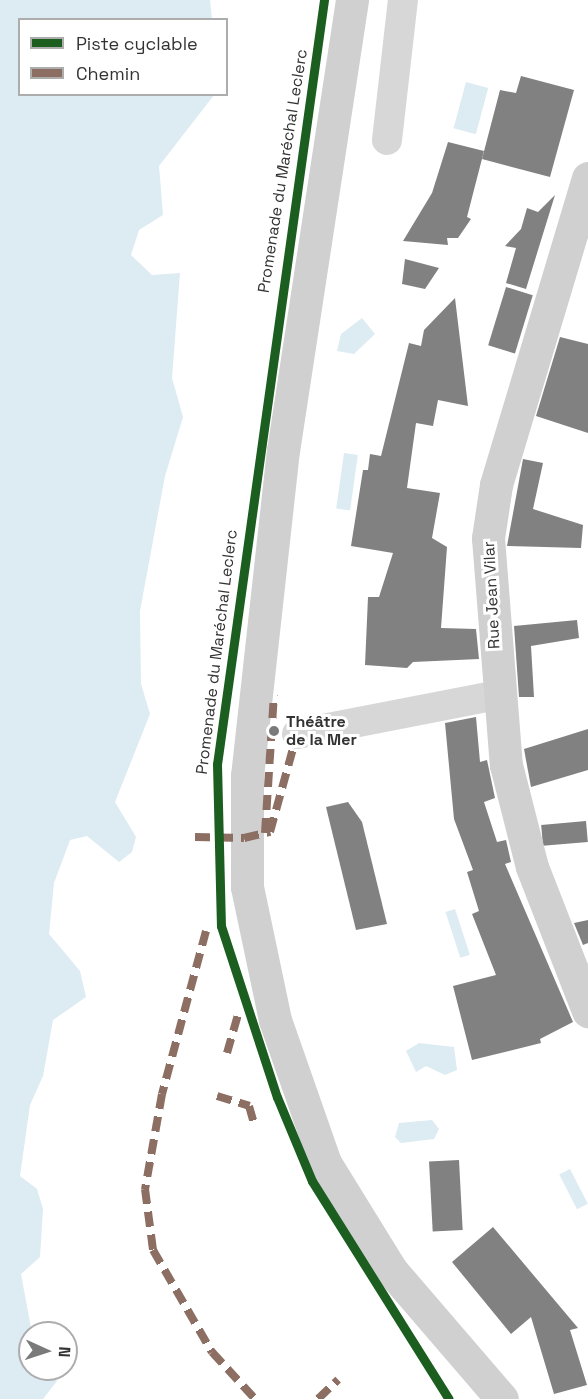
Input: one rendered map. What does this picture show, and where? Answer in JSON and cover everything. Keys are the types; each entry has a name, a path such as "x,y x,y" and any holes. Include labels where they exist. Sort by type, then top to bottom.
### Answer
{"main road":[{"path":"352,0 283,450 247,775 247,887 275,1020 325,1163 391,1270 502,1399"},
{"name":"Rue Jean Vilar","path":"588,178 580,223 490,510 498,695 506,765 532,867 588,1011"}],"street":[{"path":"387,140 403,0"},
{"path":"297,734 498,695"}],"shaded area":[{"path":"0,0 210,0 212,18 18,18 18,96 213,96 159,166 163,215 139,230 131,255 152,275 180,273 172,378 183,417 165,476 140,611 141,684 150,714 115,802 136,837 132,852 119,862 87,836 70,840 54,883 49,934 80,971 86,997 53,1020 43,1076 30,1105 20,1176 37,1189 43,1209 40,1257 21,1274 30,1321 18,1321 18,1381 57,1381 43,1399 0,1399"},
{"path":"466,82 488,88 476,134 454,128"},
{"path":"362,318 375,334 354,354 337,351 341,334"},
{"path":"344,453 358,455 350,510 336,508"},
{"path":"455,909 470,955 460,958 445,912"},
{"path":"419,1043 454,1047 457,1070 445,1075 426,1066 416,1072 406,1051"},
{"path":"432,1120 439,1129 434,1139 401,1143 395,1137 399,1123"},
{"path":"570,1169 588,1204 577,1209 559,1174"}],"building":[{"path":"521,76 574,90 550,177 482,159 500,90 516,93"},
{"path":"448,142 484,151 467,217 471,219 458,238 447,238 448,245 403,241 432,193"},
{"path":"555,195 526,289 506,283 516,248 505,246 521,229 527,208 538,212"},
{"path":"405,259 439,268 425,289 402,284"},
{"path":"506,287 533,295 515,354 488,345"},
{"path":"455,298 468,406 438,400 433,426 416,423 407,488 440,493 432,538 447,547 441,628 476,629 479,659 413,662 407,668 365,665 368,597 379,597 393,553 351,546 363,470 368,470 370,454 381,456 409,343 421,346 424,330"},
{"path":"560,337 588,344 588,433 536,416"},
{"path":"523,459 543,463 533,509 583,525 581,548 507,546"},
{"path":"577,620 579,638 531,646 534,697 519,697 514,626"},
{"path":"476,717 480,762 487,760 495,798 484,802 497,842 506,840 511,862 505,864 573,1022 540,1039 541,1043 472,1060 453,986 496,975 472,914 479,911 467,872 473,870 454,819 445,723"},
{"path":"588,729 588,770 531,787 524,749"},
{"path":"348,802 362,822 387,924 356,930 326,807"},
{"path":"586,821 588,842 543,846 541,825"},
{"path":"588,920 588,943 583,945 574,923"},
{"path":"459,1160 463,1230 433,1231 429,1162"},
{"path":"493,1227 578,1328 570,1330 587,1385 554,1394 531,1317 511,1334 452,1262"}],"marked path":[{"path":"265,833 274,695"},
{"path":"195,837 244,838 270,832 297,734"},
{"path":"206,931 162,1094 145,1189 153,1250 212,1352 255,1399"},
{"path":"227,1053 238,1015"},
{"path":"217,1096 249,1106 255,1127"},
{"path":"318,1399 338,1380"}],"cycle path":[{"name":"Promenade du Maréchal Leclerc","path":"324,0 217,764 221,926 277,1097 312,1181 449,1399"}],"place":[{"name":"Théâtre de la Mer","path":"274,731"}]}
